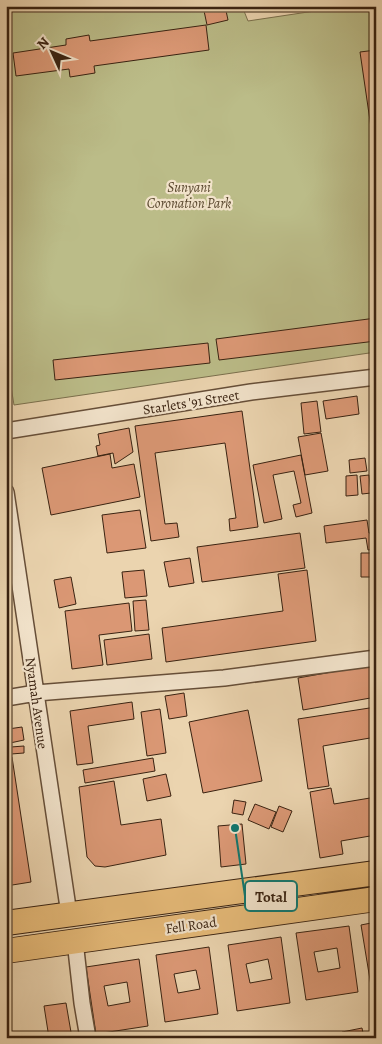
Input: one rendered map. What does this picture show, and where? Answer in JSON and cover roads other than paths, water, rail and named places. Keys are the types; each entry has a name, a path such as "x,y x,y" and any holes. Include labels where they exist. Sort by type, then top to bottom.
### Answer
{"main road":[{"name":"Fell Road","path":"6,923 376,873"},
{"name":"Fell Road","path":"6,951 376,899"}],"street":[{"name":"Starlets '91 Street","path":"6,431 251,392 376,377"},
{"name":"Nyamah Avenue","path":"6,492 69,914"},
{"path":"6,698 36,693 224,678 376,658"},
{"path":"75,941 88,1038"}],"place":[{"name":"Total","path":"235,828"}],"park label":[{"name":"Sunyani Coronation Park","path":"189,196"}]}
